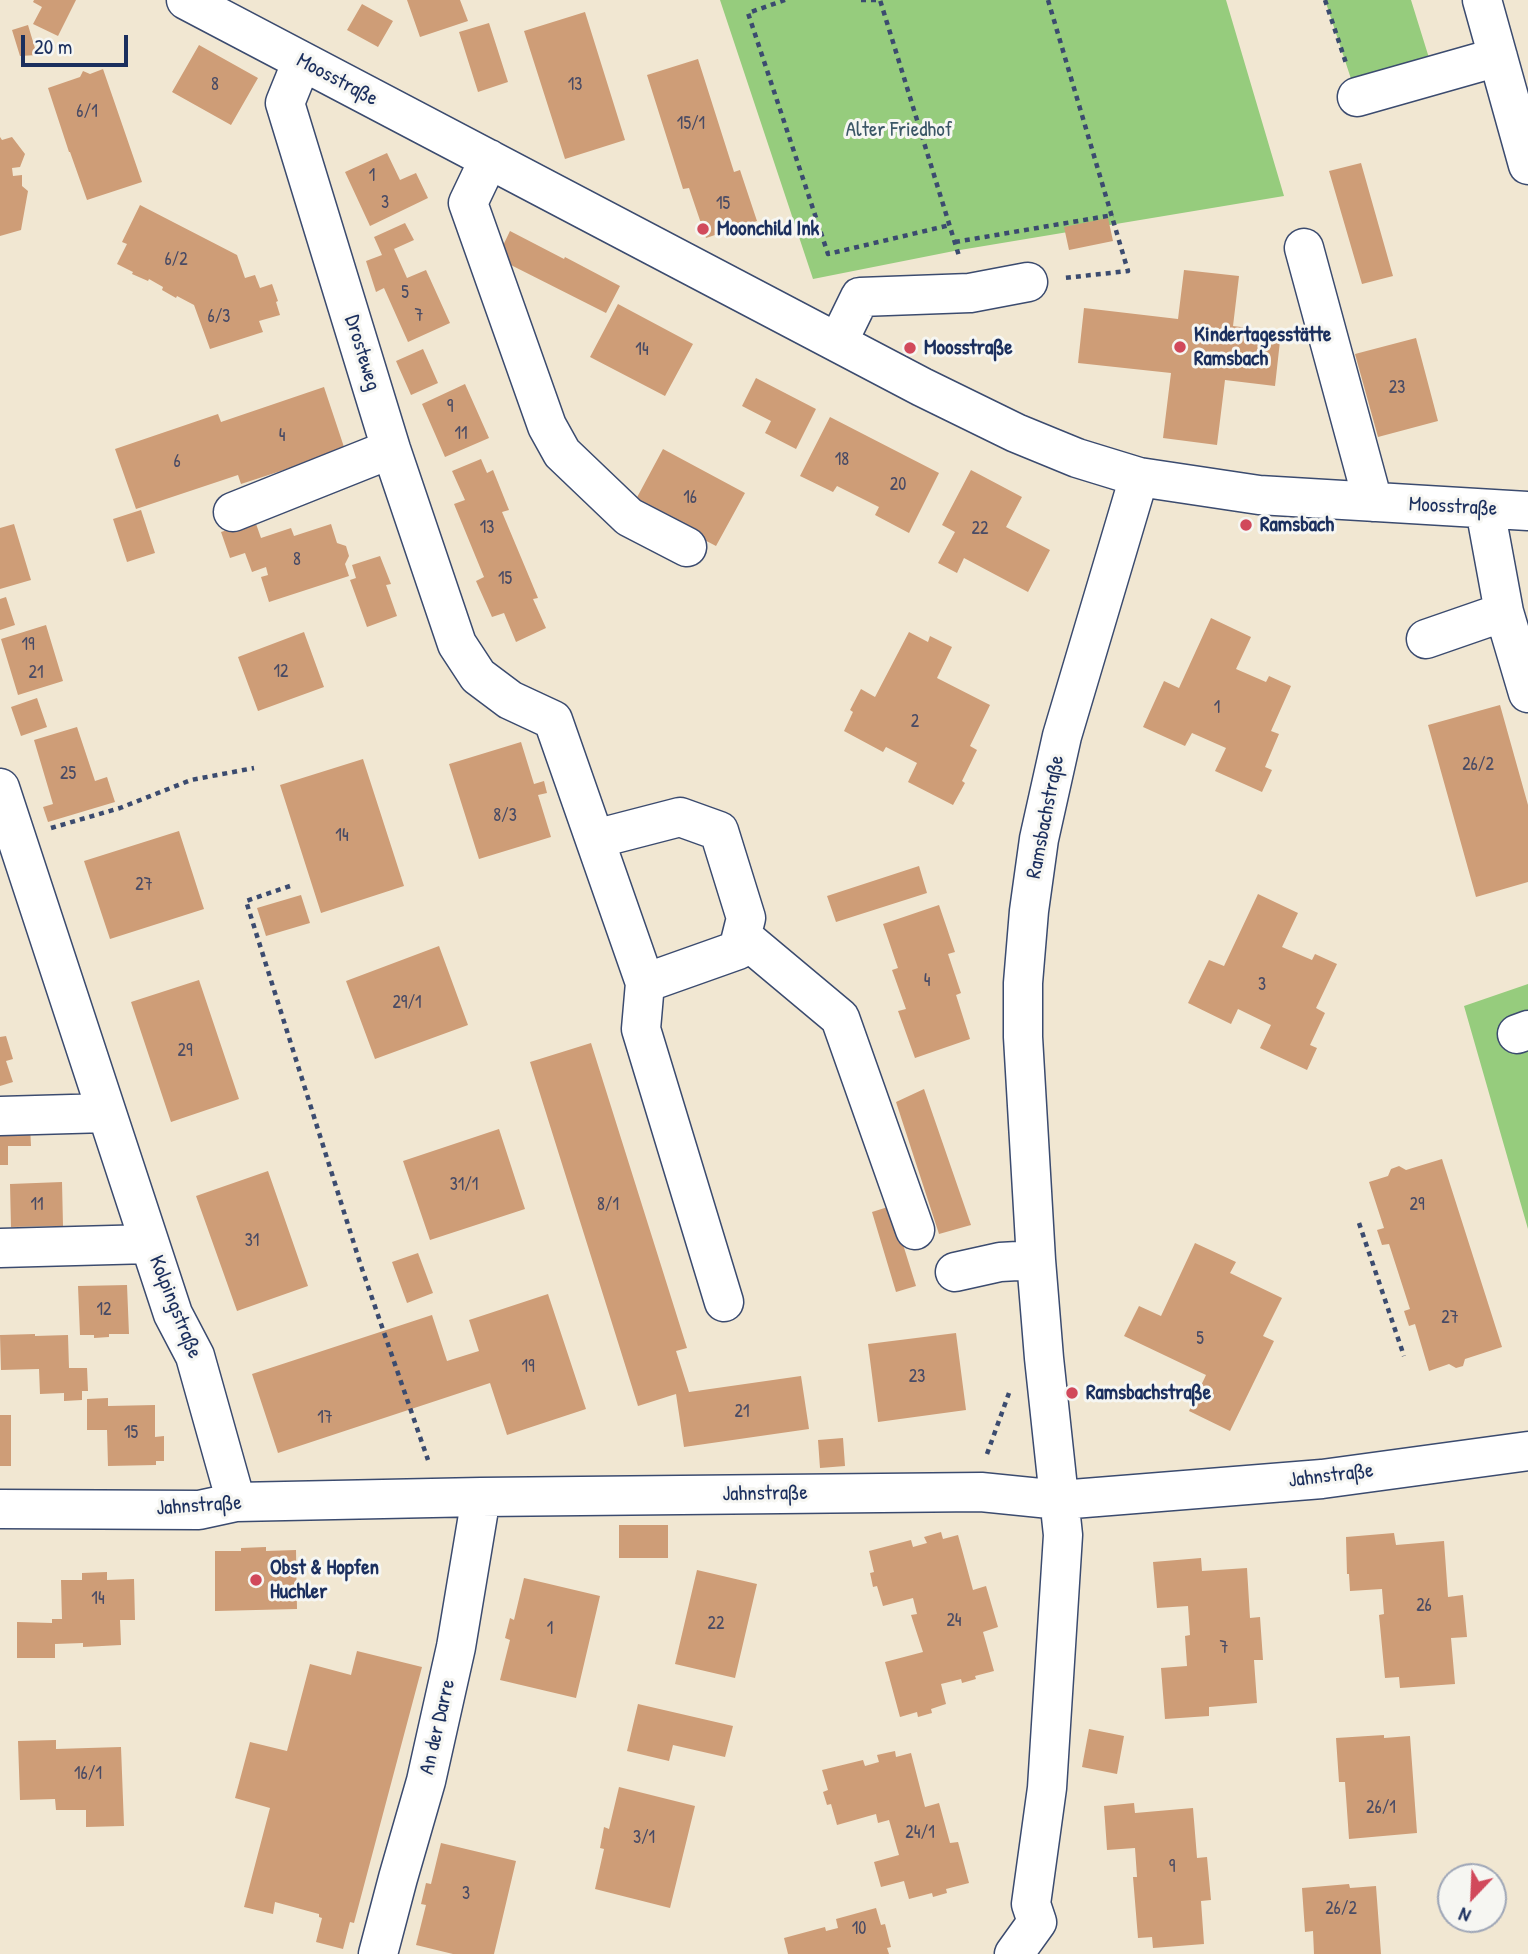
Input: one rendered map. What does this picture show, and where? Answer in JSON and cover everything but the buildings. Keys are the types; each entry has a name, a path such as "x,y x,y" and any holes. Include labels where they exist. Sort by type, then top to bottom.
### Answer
{"street":[{"name":"Moosstraße","path":"186,0 922,387 1016,433 1077,458 1139,477 1259,495 1528,511"},
{"path":"1482,0 1528,165"},
{"path":"1357,97 1498,57"},
{"name":"Drosteweg","path":"302,61 285,103 391,449 457,644 478,676 510,700 553,720 645,982"},
{"path":"489,159 468,203 547,426 562,453 629,517 687,547"},
{"path":"1304,248 1373,502"},
{"path":"838,342 860,297 970,293 1028,282"},
{"path":"233,512 391,449"},
{"name":"Ramsbachstraße","path":"1014,1954 1037,1922 1031,1904 1047,1788 1063,1535 1036,1260 1023,1023 1027,935 1037,851 1062,736 1139,477"},
{"path":"1485,509 1504,612 1528,693"},
{"path":"1426,639 1504,612"},
{"path":"595,839 680,817 719,831 746,918 738,950 645,982 640,1029 724,1302"},
{"name":"Kolpingstraße","path":"5,819 107,1113 173,1314 195,1356 236,1502"},
{"path":"742,936 840,1018 915,1230"},
{"path":"0,1116 107,1113"},
{"path":"0,1248 150,1244"},
{"path":"955,1272 1000,1262 1036,1260"},
{"name":"Jahnstraße","path":"0,1509 198,1510 236,1502 981,1492 1060,1500 1322,1479 1528,1451"},
{"name":"An der Darre","path":"378,1954 426,1781 456,1647 481,1497"}],"path":[{"path":"785,0 772,2 748,13 828,254 950,225"},
{"path":"862,0 880,0 970,293"},
{"path":"1028,282 1128,271 1048,0"},
{"path":"1325,0 1357,97"},
{"path":"956,242 1113,215"},
{"path":"5,819 120,808 191,780 254,768"},
{"path":"290,886 246,901 361,1266 441,1498"},
{"path":"1359,1223 1404,1356"},
{"path":"981,1492 984,1463 1016,1375 1046,1369"}],"green space":[{"name":"Alter Friedhof","path":"720,0 1226,0 1284,196 954,251 813,279"},
{"path":"1325,0 1411,0 1434,74 1357,97"},
{"path":"1528,984 1528,1229 1464,1006"}],"place":[{"name":"Moonchild Ink","path":"703,229"},
{"name":"Kindertagesstätte Ramsbach","path":"1180,347"},
{"name":"Moosstraße","path":"910,348"},
{"name":"Ramsbach","path":"1246,525"},
{"name":"Ramsbachstraße","path":"1072,1393"},
{"name":"Obst & Hopfen Huchler","path":"256,1580"}]}
